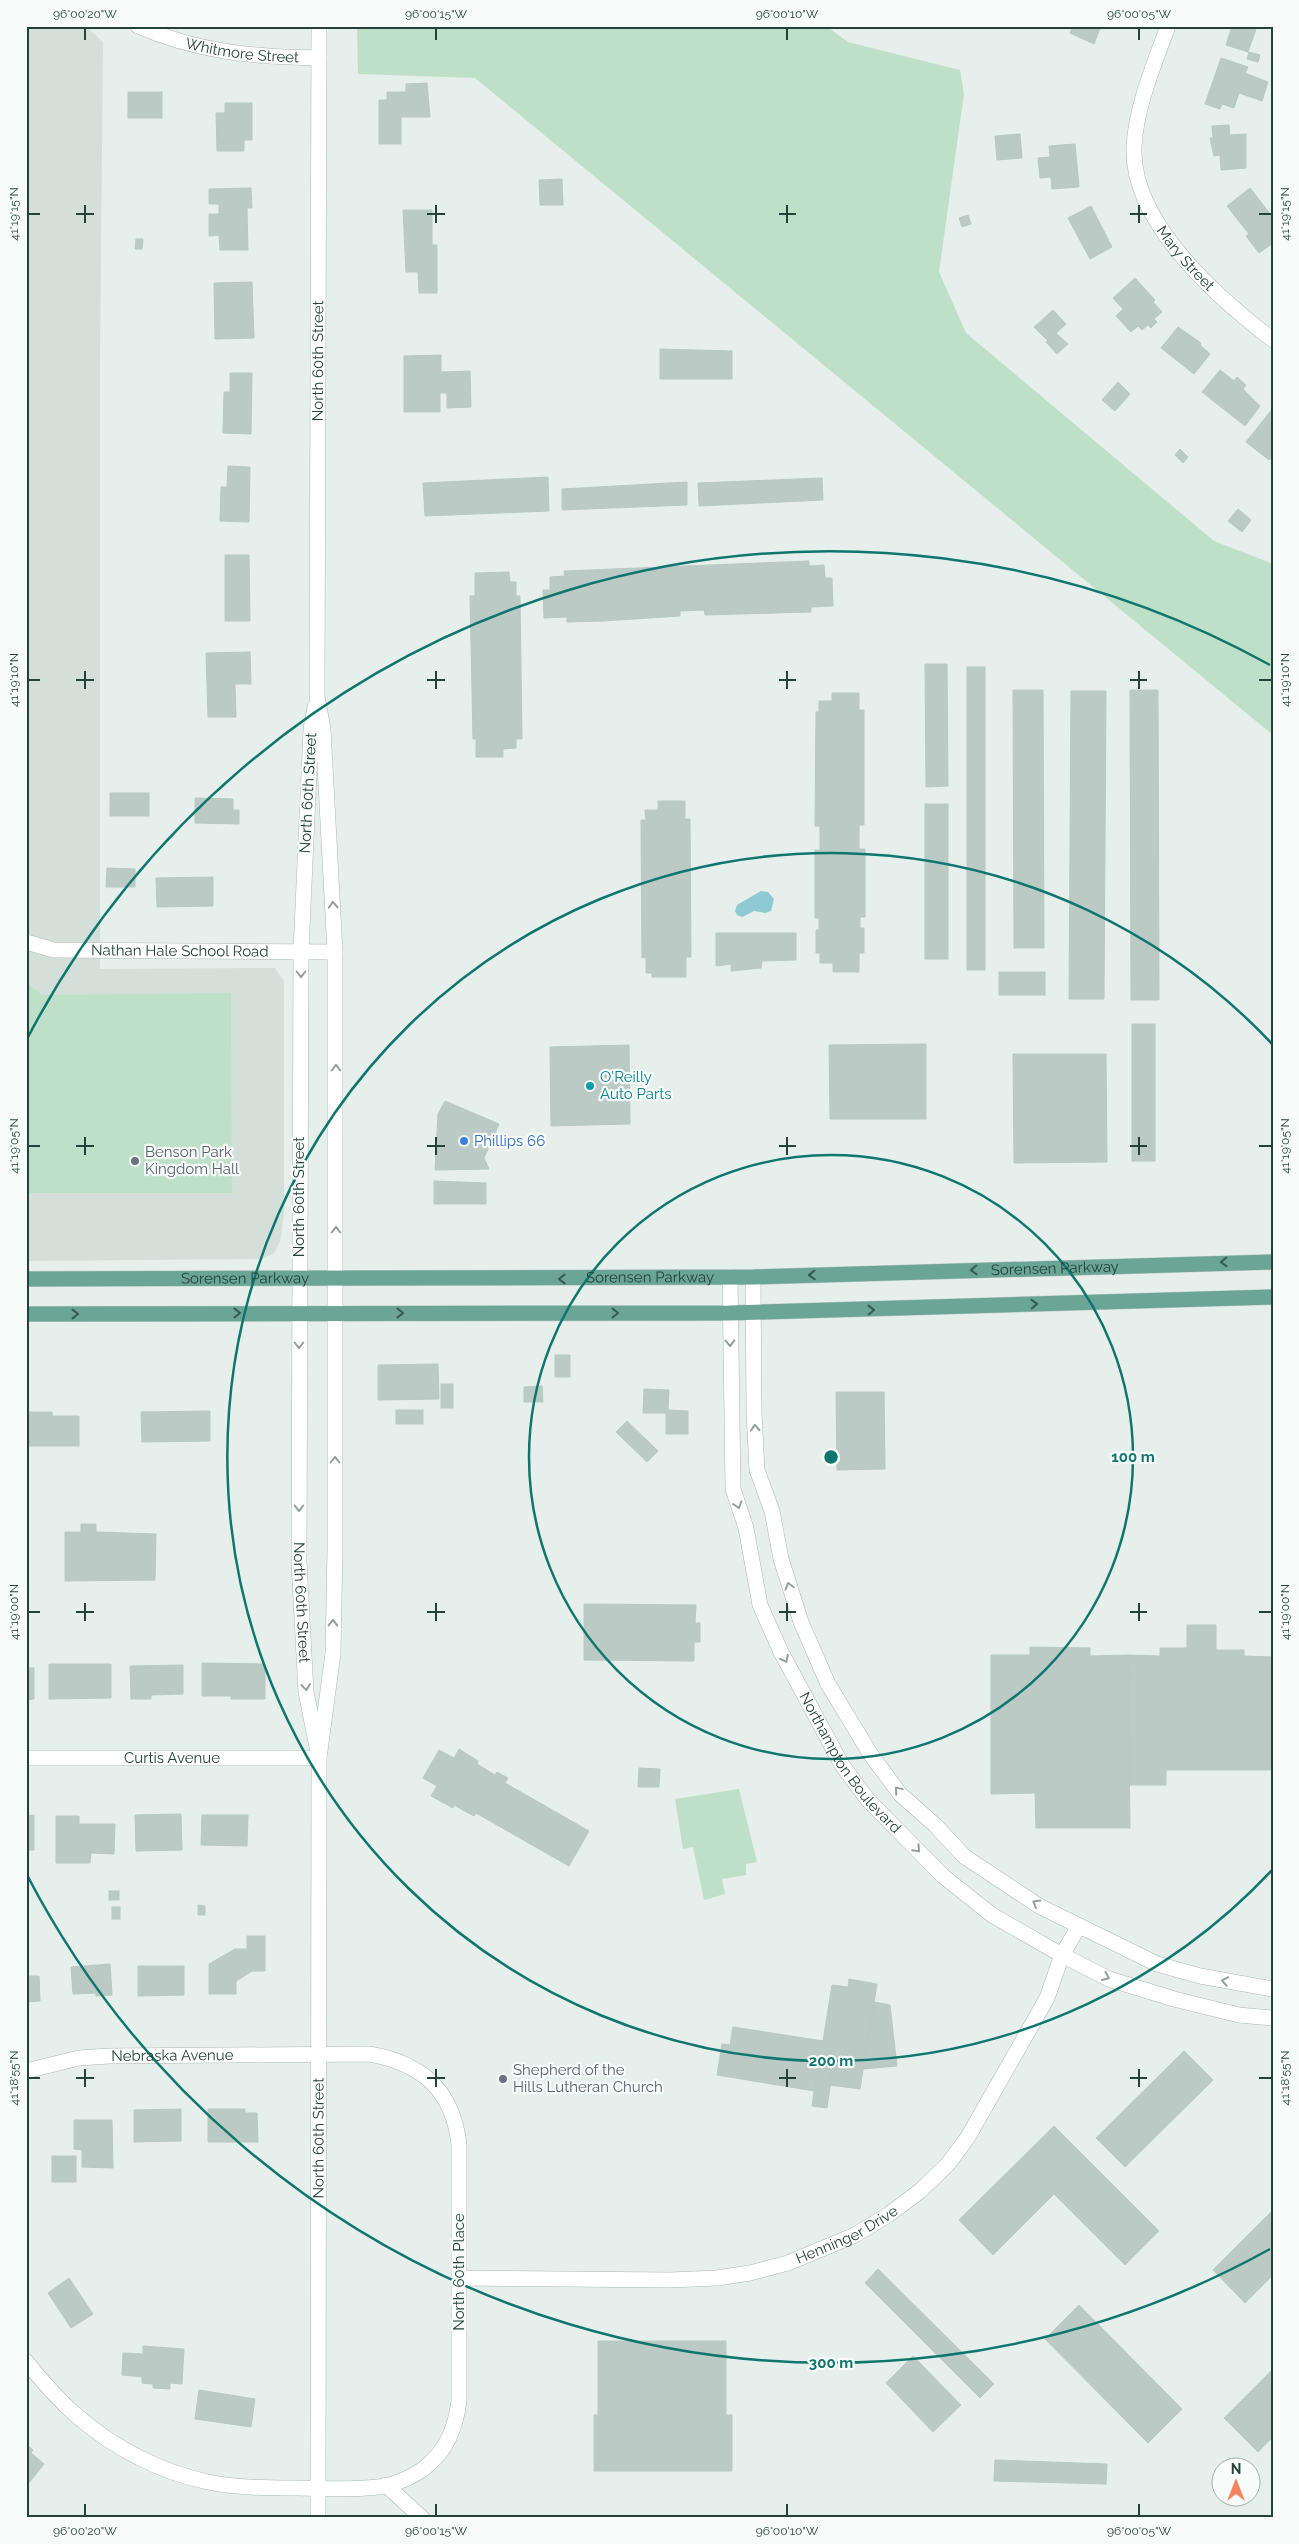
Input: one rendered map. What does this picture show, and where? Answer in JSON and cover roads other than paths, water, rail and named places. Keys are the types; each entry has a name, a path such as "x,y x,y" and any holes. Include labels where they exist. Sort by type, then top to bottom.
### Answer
{"main road":[{"name":"Sorensen Parkway","path":"26,1279 753,1277 1273,1262"},
{"path":"26,1314 729,1313 1273,1297"}],"street":[{"name":"Whitmore Street","path":"138,26 193,46 220,52 319,58"},
{"name":"North 60th Street","path":"318,26 318,696 323,729 335,952 336,1279 333,1653 319,1758 318,2518"},
{"name":"Mary Street","path":"1168,26 1139,114 1134,146 1136,174 1142,193 1157,220 1193,269 1213,290 1273,340"},
{"name":"North 60th Street","path":"318,696 311,729 301,951 299,1562 306,1692 319,1758"},
{"name":"Nathan Hale School Road","path":"26,942 54,950 335,952"},
{"name":"Northampton Boulevard","path":"730,1277 729,1313 733,1489 746,1528 760,1605 781,1652 842,1765 868,1800 943,1876 992,1916 1062,1955 1109,1978 1174,1999 1239,2015 1273,2018"},
{"name":"Northampton Boulevard","path":"753,1277 757,1470 772,1511 781,1558 798,1615 828,1684 871,1755 900,1794 935,1825 965,1857 1039,1906 1157,1964 1200,1976 1273,1989"},
{"name":"Curtis Avenue","path":"26,1758 319,1758"},
{"name":"Henninger Drive","path":"459,2278 670,2280 717,2278 750,2273 788,2263 855,2235 888,2215 920,2191 948,2164 968,2137 1047,1998 1062,1955 1079,1926"},
{"name":"Nebraska Avenue","path":"26,2071 79,2058 109,2056 320,2054"},
{"name":"North 60th Place","path":"26,2361 50,2392 81,2421 116,2446 161,2468 208,2482 251,2487 318,2489 380,2487 418,2472 429,2465 448,2440 457,2417 459,2145 454,2118 445,2099 428,2078 408,2065 369,2054 320,2054"},
{"path":"386,2485 422,2518"}],"water":[{"path":"761,891 768,892 774,899 771,911 765,913 754,911 742,917 737,915 735,911 737,905"}],"place":[{"name":"O'Reilly Auto Parts","path":"590,1086"},
{"name":"Phillips 66","path":"464,1141"},
{"name":"Benson Park Kingdom Hall","path":"135,1161"},
{"name":"Shepherd of the Hills Lutheran Church","path":"503,2079"}]}
